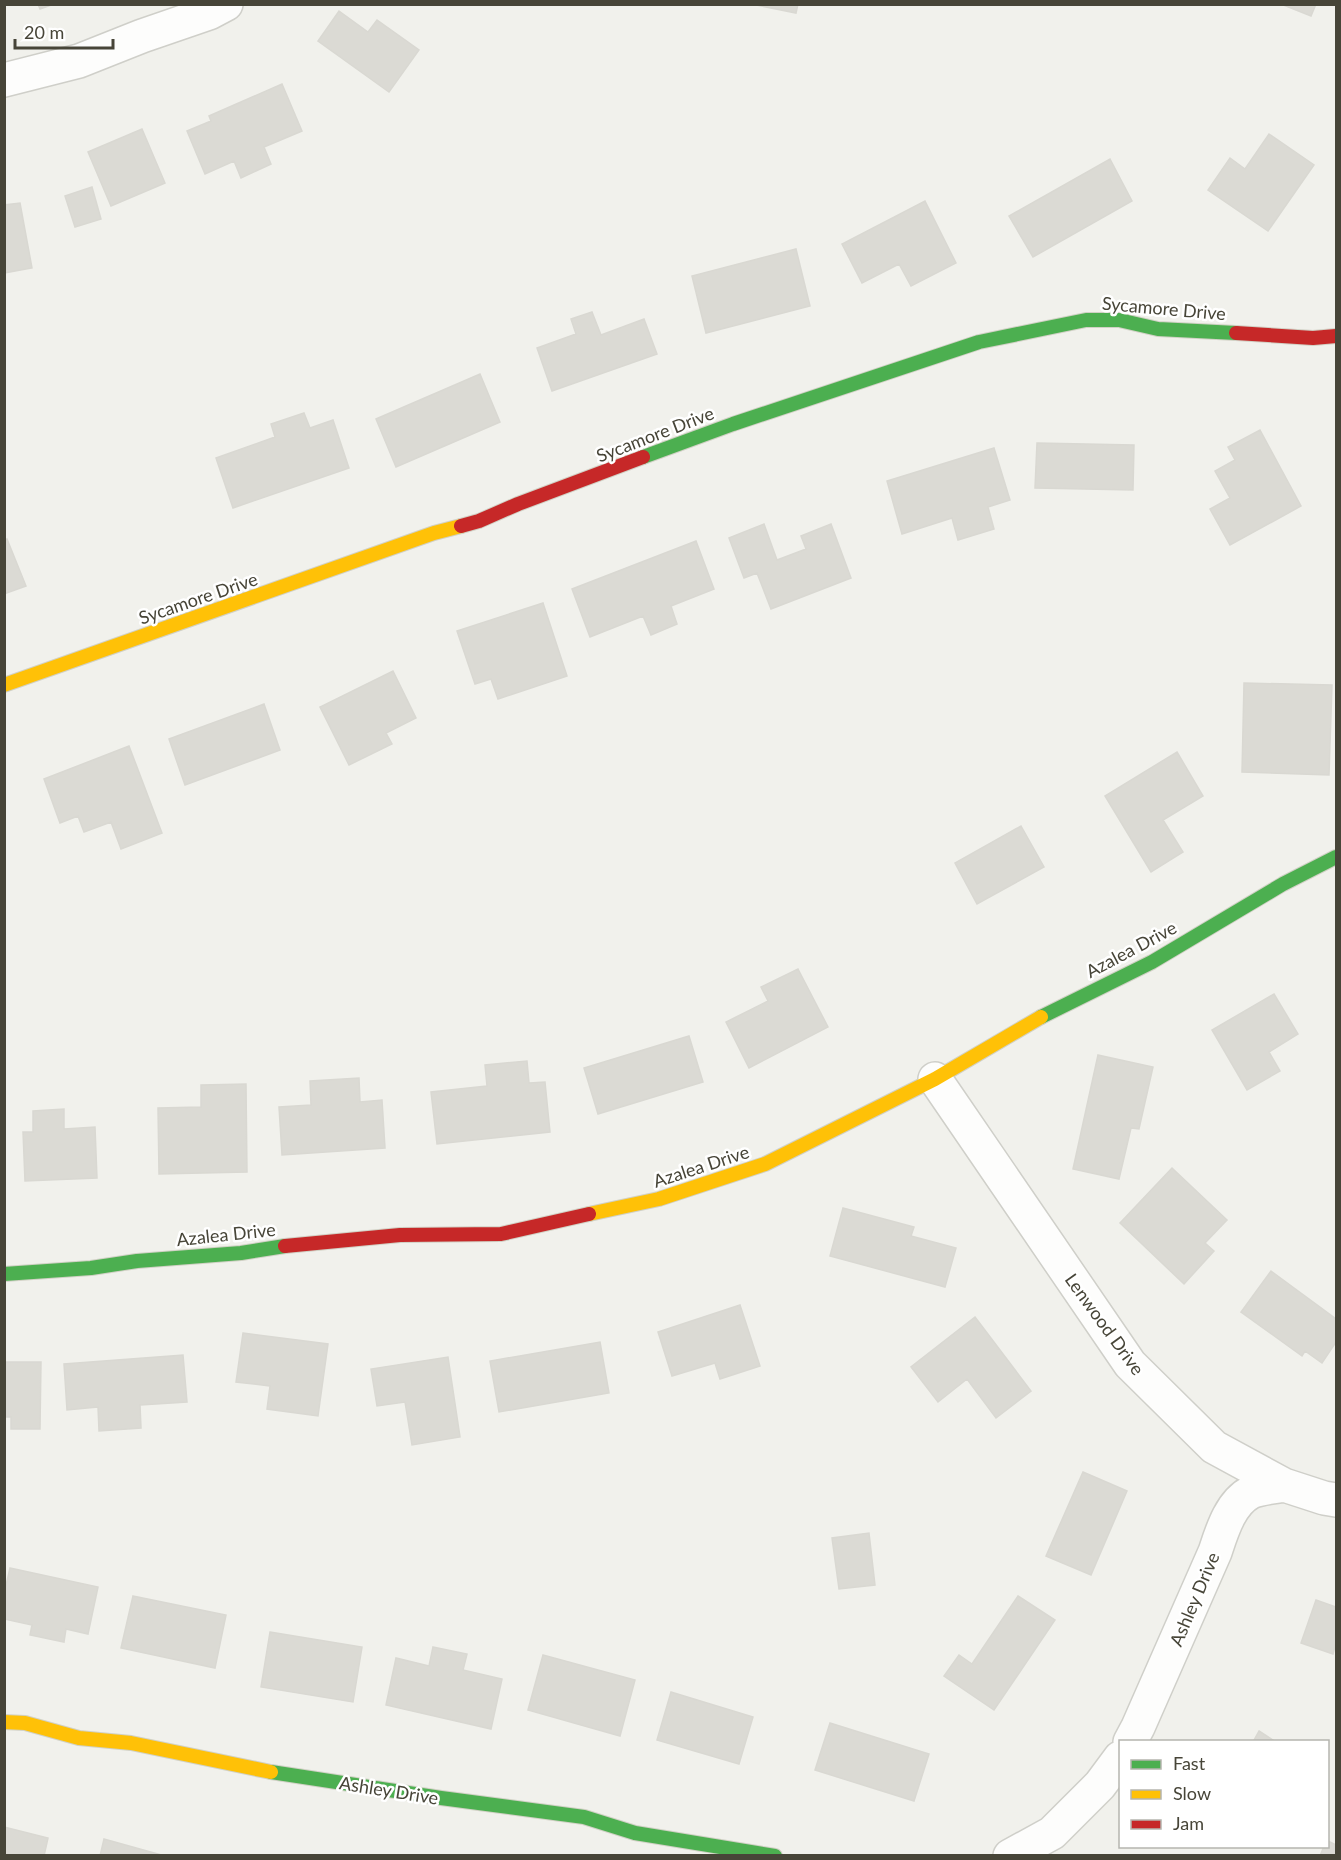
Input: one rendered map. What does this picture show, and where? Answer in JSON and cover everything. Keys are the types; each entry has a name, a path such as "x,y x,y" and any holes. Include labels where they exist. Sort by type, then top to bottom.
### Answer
{"street":[{"path":"4,80 79,61 209,13 226,4"},
{"name":"Sycamore Drive","path":"4,685 434,533 479,521 518,504 733,423 979,342 1086,320 1119,320 1158,329 1313,338 1336,336"},
{"name":"Azalea Drive","path":"4,1274 91,1268 137,1260 241,1252 400,1235 501,1234 659,1199 765,1164 935,1079 1057,1008 1152,962 1283,884 1336,857"},
{"name":"Lenwood Drive","path":"935,1079 1130,1364 1214,1447 1284,1485 1336,1500"},
{"name":"Ashley Drive","path":"1131,1740 1235,1507 1251,1492 1284,1485"},
{"name":"Ashley Drive","path":"4,1722 25,1724 79,1738 130,1743 288,1775 584,1816 635,1833 775,1856"},
{"path":"1010,1856 1052,1833 1100,1785 1119,1759"}],"building":[{"path":"38,4 54,4 40,9"},
{"path":"751,4 798,4 796,13"},
{"path":"1281,4 1316,4 1311,16"},
{"path":"339,11 368,32 377,20 419,50 389,92 318,41"},
{"path":"282,84 302,131 264,147 271,164 241,178 234,161 205,174 187,131 211,121 209,116"},
{"path":"142,129 165,183 111,206 88,152"},
{"path":"1269,134 1314,165 1268,231 1208,190 1230,158 1245,169"},
{"path":"1110,159 1132,201 1033,257 1009,216"},
{"path":"92,187 101,219 75,227 65,196"},
{"path":"925,201 956,263 911,286 899,264 862,283 842,244"},
{"path":"20,203 32,268 4,273 4,205"},
{"path":"796,249 810,306 706,333 692,276"},
{"path":"592,312 601,335 644,319 657,354 552,391 537,348 576,334 571,319"},
{"path":"480,374 500,422 396,467 376,419"},
{"path":"304,413 310,428 333,420 349,468 233,508 216,458 275,437 271,424"},
{"path":"1260,430 1301,506 1230,545 1210,509 1230,498 1215,471 1235,460 1228,447"},
{"path":"1037,443 1134,445 1133,490 1035,488"},
{"path":"994,448 1010,500 988,507 994,529 958,540 952,518 902,534 887,481"},
{"path":"764,524 777,560 806,549 801,536 831,524 851,578 771,609 757,573 744,578 729,538"},
{"path":"7,539 26,586 4,594 4,541"},
{"path":"696,541 714,589 671,606 677,624 651,635 643,616 590,637 572,589"},
{"path":"543,603 567,676 498,699 491,679 475,684 457,631"},
{"path":"393,671 416,718 386,733 392,744 349,765 320,707"},
{"path":"1244,683 1332,685 1329,775 1242,772"},
{"path":"264,704 280,750 185,785 169,739"},
{"path":"129,746 162,833 121,849 111,822 84,832 78,816 60,823 44,779"},
{"path":"1177,752 1203,796 1163,820 1183,852 1151,872 1105,796"},
{"path":"1021,826 1044,867 977,904 955,863"},
{"path":"798,969 828,1027 749,1068 726,1022 768,1001 761,987"},
{"path":"1274,994 1298,1034 1269,1052 1280,1071 1247,1090 1212,1030"},
{"path":"689,1036 703,1082 598,1114 584,1068"},
{"path":"1098,1055 1153,1067 1139,1129 1131,1128 1119,1179 1073,1169"},
{"path":"527,1061 529,1083 545,1082 550,1132 437,1144 431,1092 487,1086 485,1065"},
{"path":"359,1078 360,1102 382,1100 385,1148 282,1155 279,1107 311,1105 310,1081"},
{"path":"246,1084 247,1172 159,1174 158,1108 201,1107 201,1085"},
{"path":"64,1109 64,1129 95,1127 97,1178 25,1181 23,1132 33,1132 33,1111"},
{"path":"1172,1168 1227,1220 1205,1243 1214,1251 1184,1284 1120,1223"},
{"path":"843,1208 914,1227 911,1236 956,1248 945,1287 830,1256"},
{"path":"1271,1271 1336,1319 1336,1342 1322,1363 1305,1351 1302,1356 1241,1312"},
{"path":"740,1305 760,1366 720,1379 715,1363 672,1376 658,1332"},
{"path":"975,1317 1031,1391 996,1418 967,1379 938,1402 911,1367"},
{"path":"243,1333 328,1344 318,1416 267,1409 270,1386 236,1382"},
{"path":"600,1342 609,1393 499,1412 490,1361"},
{"path":"183,1355 187,1402 140,1405 141,1428 99,1431 98,1407 67,1410 64,1364"},
{"path":"448,1357 460,1437 412,1445 405,1402 377,1406 371,1369"},
{"path":"4,1362 41,1362 40,1429 11,1429 11,1417 4,1417"},
{"path":"1083,1472 1127,1491 1091,1575 1046,1556"},
{"path":"869,1533 875,1585 839,1589 832,1538"},
{"path":"10,1568 98,1587 88,1634 66,1629 64,1642 30,1635 32,1625 4,1619 4,1594"},
{"path":"133,1596 226,1615 215,1668 121,1648"},
{"path":"1018,1596 1055,1620 994,1710 944,1676 959,1655 972,1664"},
{"path":"1316,1600 1336,1607 1336,1643 1333,1654 1301,1643"},
{"path":"270,1632 362,1647 353,1702 261,1687"},
{"path":"433,1647 467,1654 463,1670 502,1679 491,1729 386,1705 396,1658 429,1666"},
{"path":"543,1655 635,1680 620,1736 528,1710"},
{"path":"671,1692 753,1717 739,1764 657,1740"},
{"path":"830,1723 929,1754 914,1801 815,1770"},
{"path":"1259,1731 1273,1740 1254,1740"},
{"path":"4,1827 48,1838 44,1856 4,1856"},
{"path":"104,1839 165,1856 100,1856"},
{"path":"1329,1842 1336,1845 1336,1856 1320,1856 1323,1848 1329,1848"}],"traffic: fast":[{"path":"643,457 733,424 979,342 1086,320 1119,320 1158,329 1236,333"},
{"path":"1041,1017 1152,962 1283,884 1336,857"},
{"path":"4,1274 91,1268 137,1261 241,1253 285,1246"},
{"path":"271,1772 584,1817 635,1833 775,1856"}],"traffic: slow":[{"path":"4,685 434,533 461,526"},
{"path":"589,1214 659,1199 765,1164 935,1079 1041,1017"},
{"path":"4,1722 25,1723 79,1738 131,1743 271,1772"}],"traffic: jam":[{"path":"1236,333 1313,338 1336,336"},
{"path":"461,526 643,457"},
{"path":"285,1246 400,1235 501,1234 589,1214"}]}
